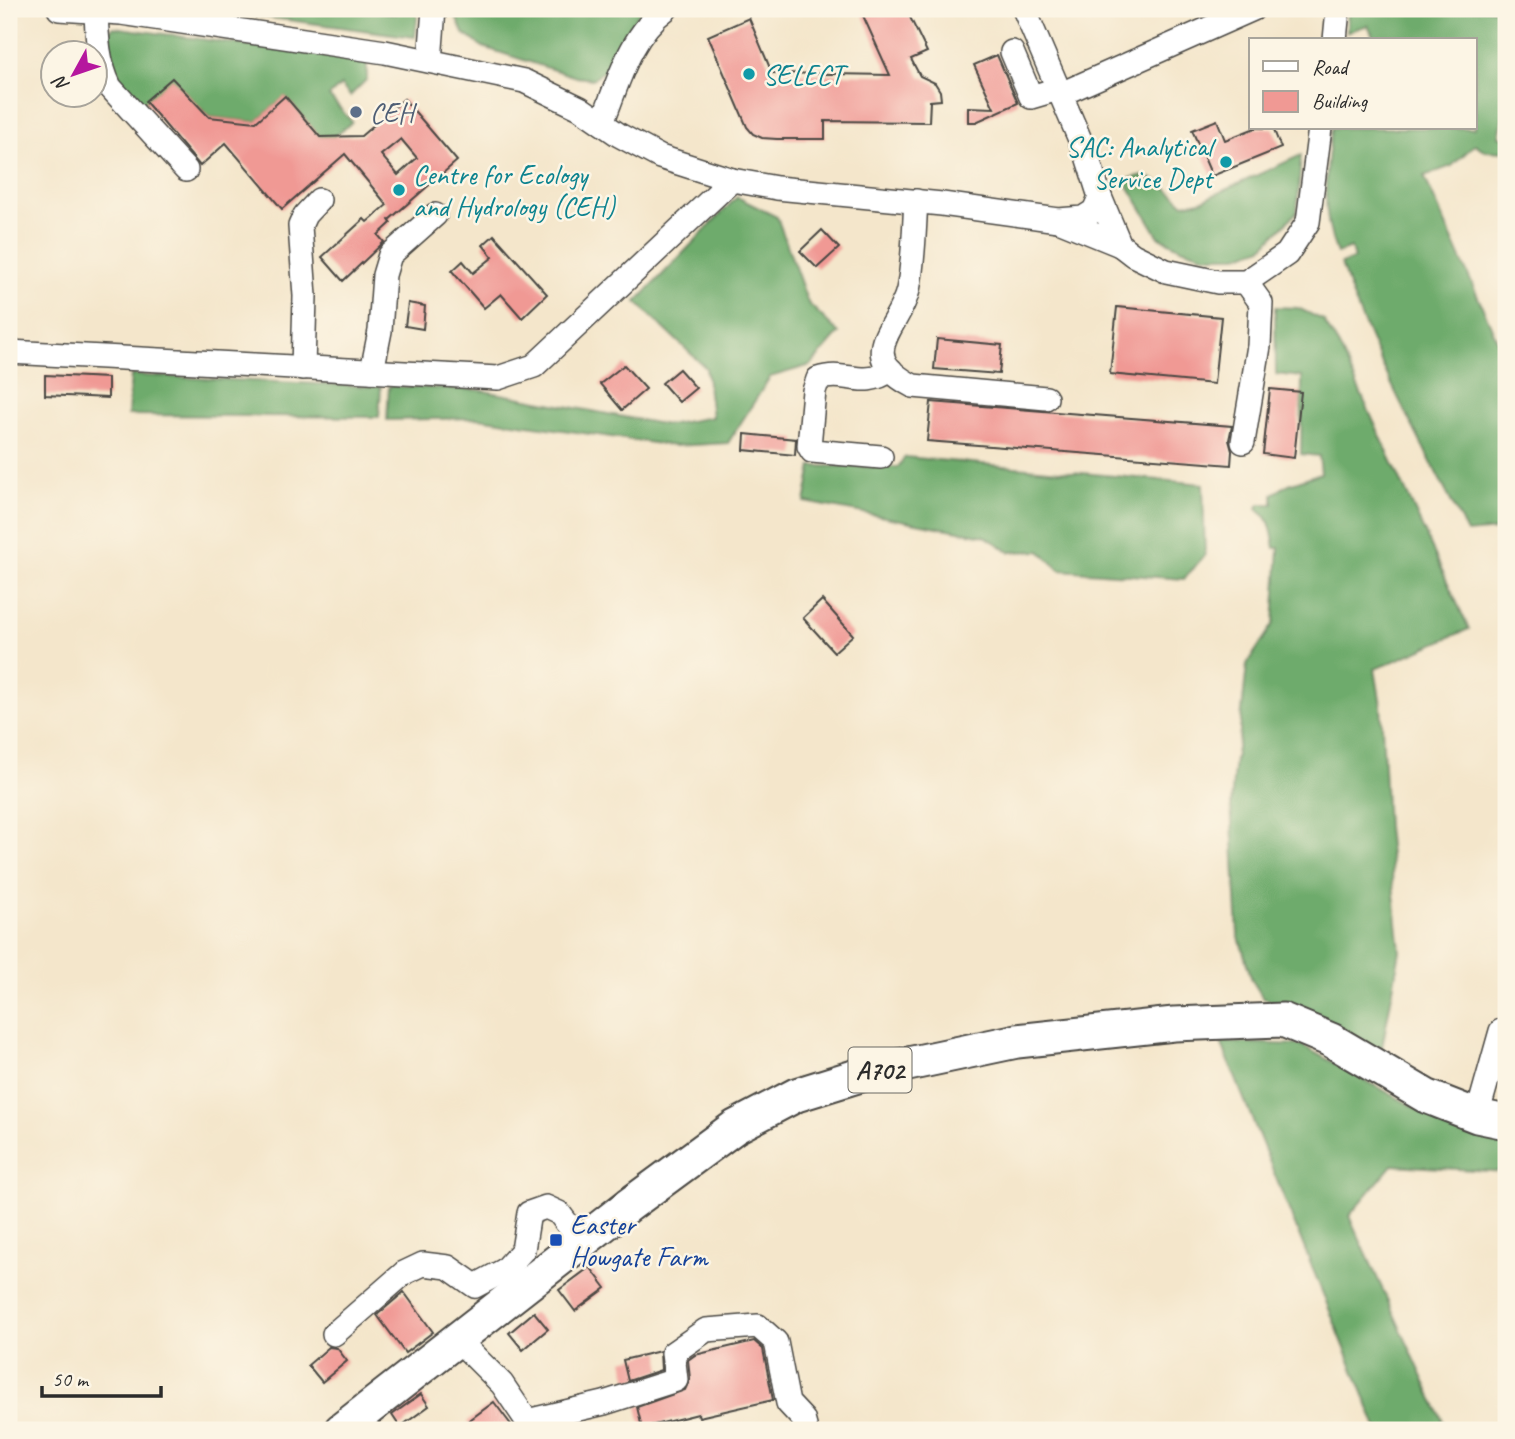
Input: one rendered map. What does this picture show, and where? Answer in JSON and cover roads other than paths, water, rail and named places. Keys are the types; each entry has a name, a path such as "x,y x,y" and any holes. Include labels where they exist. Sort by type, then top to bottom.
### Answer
{"highway":[{"name":"A702","path":"341,1430 581,1242 735,1127 796,1094 870,1072 1017,1041 1174,1024 1283,1020 1331,1040 1426,1097 1492,1119"}],"lane":[{"path":"59,9 386,52 524,80 580,108 660,158 732,180 777,188 916,201 1058,220 1083,218 1094,211 1100,197"},
{"path":"430,61 434,9"},
{"path":"602,123 636,41 653,18 667,9"},
{"path":"1024,9 1087,156 1120,245"},
{"path":"1012,52 1031,97 1059,92 1253,9"},
{"path":"1335,38 1338,9"},
{"path":"96,12 97,47 110,87 186,170"},
{"path":"1058,220 1120,245 1133,255 1166,271 1218,282 1246,282 1287,254 1308,222 1320,130"},
{"path":"9,352 498,378 534,366 732,180"},
{"path":"303,368 305,296 300,226 304,215 319,200"},
{"path":"916,201 908,291 882,344 885,362 897,378 912,386 1046,398"},
{"path":"372,372 380,331 384,275 390,255 435,215"},
{"path":"1243,442 1259,346 1261,303 1246,282"},
{"path":"881,457 812,451 809,446 814,391 818,379 826,376 871,380 891,370"},
{"path":"1492,1119 1501,1031"},
{"path":"334,1334 404,1273 424,1264 448,1267 475,1286 505,1270 523,1250 530,1213 546,1207 559,1213 581,1242"},
{"path":"457,1339 502,1384 527,1421 604,1403 676,1380 673,1353 706,1330 758,1326 776,1342 788,1403 803,1419 806,1430"}],"place":[{"name":"SELECT","path":"749,74"},
{"name":"CEH","path":"356,112"},
{"name":"SAC: Analytical Service Dept","path":"1226,162"},
{"name":"Centre for Ecology and Hydrology (CEH)","path":"399,190"},
{"name":"Easter Howgate Farm","path":"556,1240"}]}
